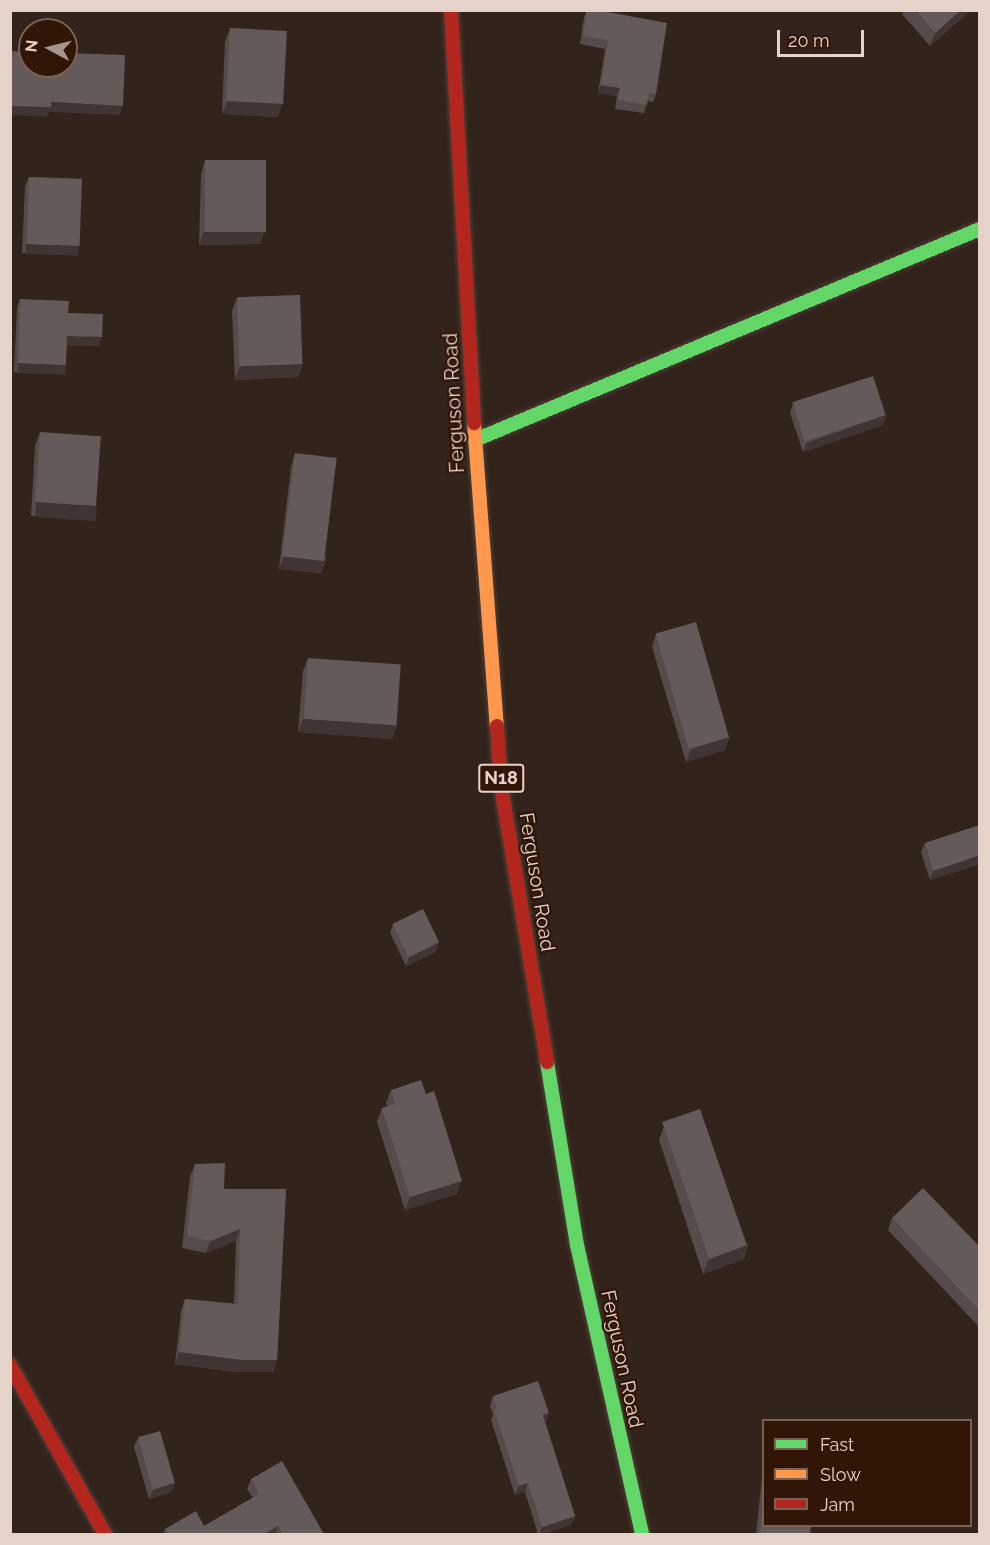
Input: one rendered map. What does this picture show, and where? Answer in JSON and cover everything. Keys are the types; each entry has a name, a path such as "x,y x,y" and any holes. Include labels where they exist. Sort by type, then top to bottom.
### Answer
{"main road":[{"name":"Ferguson Road","path":"451,10 475,440 501,786 577,1245 642,1534"},
{"path":"475,440 980,229"},
{"path":"10,1365 105,1534"}],"building":[{"path":"587,10 667,23 656,94 649,92 647,105 618,100 620,88 601,85 608,40 583,36"},
{"path":"916,10 961,10 935,33"},
{"path":"230,28 287,31 283,104 226,101"},
{"path":"10,51 18,51 18,78 78,78 78,53 125,55 123,106 51,102 51,107 10,106"},
{"path":"205,160 266,160 266,232 205,232"},
{"path":"29,177 82,179 80,246 27,244"},
{"path":"300,295 302,364 239,366 237,297"},
{"path":"20,299 69,301 68,313 103,314 102,337 67,336 66,365 18,363"},
{"path":"873,376 886,415 805,441 792,402"},
{"path":"40,432 101,436 96,506 35,502"},
{"path":"295,453 337,458 324,561 282,556"},
{"path":"696,622 729,737 689,749 656,634"},
{"path":"308,658 401,664 397,725 304,719"},
{"path":"980,825 980,855 933,871 925,843"},
{"path":"423,909 439,942 409,957 392,924"},
{"path":"421,1080 426,1094 434,1091 462,1181 410,1197 382,1108 395,1104 391,1090"},
{"path":"700,1109 747,1245 709,1258 662,1122"},
{"path":"225,1163 224,1189 286,1189 277,1360 241,1360 179,1352 185,1299 238,1304 240,1229 210,1241 187,1236 195,1164"},
{"path":"923,1188 980,1247 980,1311 892,1218"},
{"path":"538,1381 549,1413 543,1415 575,1516 542,1527 528,1483 519,1486 494,1410 497,1409 493,1396"},
{"path":"160,1431 175,1483 153,1489 138,1437"},
{"path":"282,1461 324,1534 283,1534 278,1526 264,1534 168,1534 165,1529 196,1511 204,1526 259,1494 251,1479"},
{"path":"762,1514 762,1527 811,1527 810,1534 760,1534"}],"traffic: fast":[{"path":"475,440 980,229"},
{"path":"547,1062 577,1245 642,1534"}],"traffic: slow":[{"path":"474,423 497,726"}],"traffic: jam":[{"path":"451,10 474,423"},
{"path":"497,726 501,786 547,1062"},
{"path":"10,1365 105,1534"}]}
